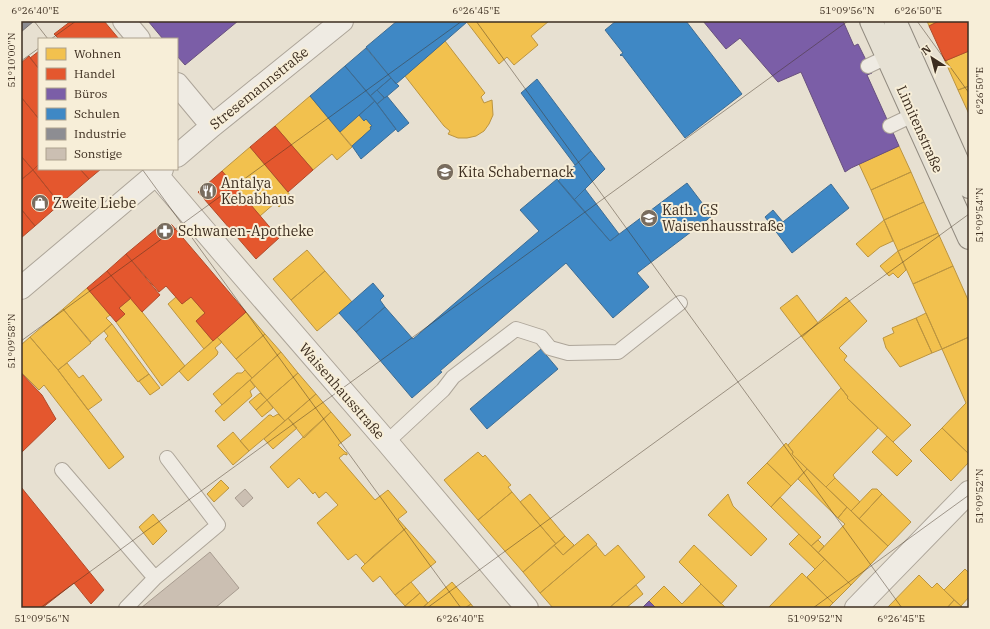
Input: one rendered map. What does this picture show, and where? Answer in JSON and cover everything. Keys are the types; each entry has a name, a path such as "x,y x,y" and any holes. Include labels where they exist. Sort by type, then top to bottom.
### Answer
{"main road":[{"name":"Limitenstraße","path":"871,21 878,61 913,115 969,238"},
{"name":"Limitenstraße","path":"895,21 969,187"}],"street":[{"path":"124,21 138,38"},
{"name":"Stresemannstraße","path":"178,155 342,21"},
{"path":"178,85 212,126"},
{"path":"21,288 159,171"},
{"name":"Waisenhausstraße","path":"159,171 220,249 387,442 527,608"},
{"path":"856,608 969,492"}],"lane":[{"path":"890,126 913,115"},
{"path":"387,442 443,390 453,377 516,329 541,337 550,348 568,353 618,352 680,303"},
{"path":"126,608 155,578 218,525 167,458"},
{"path":"62,470 155,578"}],"building: Wohnen":[{"path":"466,21 549,21 531,36 538,45 514,65 507,57 499,64"},
{"path":"927,21 939,21 929,26"},
{"path":"445,41 485,93 481,97 484,103 492,100 493,115 489,124 484,131 476,136 458,138 448,134 450,131 444,126 405,76"},
{"path":"969,51 969,86 958,90 945,61"},
{"path":"969,86 969,114 958,90"},
{"path":"310,96 352,147 337,160 332,154 313,170 275,126"},
{"path":"359,115 364,121 366,119 372,126 370,127 371,129 352,146 340,132"},
{"path":"899,146 911,172 871,190 859,164"},
{"path":"250,147 291,196 279,207 275,203 260,216 222,171"},
{"path":"911,172 924,202 884,220 871,190"},
{"path":"924,202 938,233 898,251 884,220"},
{"path":"884,220 893,241 880,247 868,257 856,244"},
{"path":"938,233 953,266 913,284 898,251"},
{"path":"307,250 325,271 291,300 273,279"},
{"path":"898,251 906,270 898,278 893,273 889,276 880,266"},
{"path":"953,266 969,302 969,337 942,349 913,284"},
{"path":"325,271 352,302 317,331 291,300"},
{"path":"87,288 110,315 106,318 112,324 91,342 63,309"},
{"path":"797,295 818,323 802,337 780,308"},
{"path":"176,297 182,304 191,297 205,313 196,321 213,341 204,349 168,304"},
{"path":"846,297 867,321 839,348 847,356 844,360 911,425 893,442 847,398 848,397 802,337"},
{"path":"131,298 185,366 162,386 116,322 125,314 119,308"},
{"path":"63,309 91,343 58,370 30,337"},
{"path":"246,312 265,334 236,359 217,337"},
{"path":"926,313 942,349 932,353 916,318"},
{"path":"916,318 932,353 900,367 886,348 883,338 894,333 892,328"},
{"path":"112,324 149,374 138,382 105,339 108,336 104,331"},
{"path":"265,334 281,352 252,378 236,359"},
{"path":"30,337 58,370 124,457 109,469 44,385 39,390 21,372 21,345"},
{"path":"217,337 222,342 215,348 218,352 217,355 188,381 179,371"},
{"path":"969,337 969,454 942,428 966,403 942,349"},
{"path":"281,352 298,373 267,400 250,380"},
{"path":"67,363 79,378 83,375 102,400 88,410 58,370"},
{"path":"245,370 252,378 222,405 213,394 237,373 242,373"},
{"path":"298,373 316,394 285,421 267,400"},
{"path":"149,374 160,388 150,395 139,381"},
{"path":"250,380 255,387 250,391 252,396 224,421 215,411"},
{"path":"841,388 848,397 847,398 878,428 833,475 835,478 826,487 792,454 793,452 788,445"},
{"path":"260,393 267,400 256,410 249,402"},
{"path":"316,394 331,412 304,438 288,418"},
{"path":"267,400 273,408 262,417 256,410"},
{"path":"331,412 351,435 338,445 347,453 347,455 344,454 339,458 375,500 388,490 407,512 398,519 406,528 365,564 356,554 348,560 317,523 338,505 326,492 319,498 315,492 313,494 299,478 288,488 270,467"},
{"path":"278,414 285,421 249,451 240,441 269,415 273,417"},
{"path":"288,418 297,428 273,449 264,439"},
{"path":"942,428 969,454 969,462 951,481 920,450"},
{"path":"233,432 249,451 233,465 217,446"},
{"path":"887,436 912,461 897,476 872,452"},
{"path":"786,443 793,452 792,454 807,469 791,486 767,463"},
{"path":"478,452 483,457 485,455 511,485 508,487 512,492 478,520 444,480"},
{"path":"767,463 791,486 771,507 747,483"},
{"path":"807,469 847,507 838,518 798,479"},
{"path":"835,478 860,502 851,511 826,487"},
{"path":"221,480 229,488 214,502 207,494"},
{"path":"872,489 877,489 882,494 859,519 851,511"},
{"path":"512,492 556,544 523,572 478,520"},
{"path":"530,494 565,536 556,544 520,502"},
{"path":"728,494 733,506 767,539 751,556 708,515"},
{"path":"882,494 911,522 888,546 859,519"},
{"path":"780,497 821,537 811,546 771,507"},
{"path":"847,507 888,546 851,585 818,553 845,524 838,518"},
{"path":"153,514 167,531 153,545 139,527"},
{"path":"406,528 436,562 395,595 380,576 373,582 361,568"},
{"path":"588,534 597,544 540,593 523,572 554,545 563,555"},
{"path":"799,534 825,559 815,569 789,544"},
{"path":"565,536 574,545 563,555 554,545"},
{"path":"818,540 824,546 818,553 811,546"},
{"path":"596,545 605,556 618,545 645,577 609,608 553,608 540,593"},
{"path":"694,545 737,586 721,604 679,562"},
{"path":"825,559 851,585 833,603 807,577"},
{"path":"965,569 969,573 969,597 961,606 944,590"},
{"path":"802,573 833,603 828,608 768,608"},
{"path":"919,575 932,588 937,583 954,600 947,608 887,608"},
{"path":"411,582 420,593 405,606 395,595"},
{"path":"452,582 471,604 465,608 422,608"},
{"path":"701,584 726,608 656,608 649,601 664,586 682,604"},
{"path":"636,585 643,594 626,608 609,608"},
{"path":"420,593 428,603 422,608 406,608 405,606"},
{"path":"954,600 961,606 962,608 947,608"},
{"path":"471,604 474,608 465,608"}],"building: Handel":[{"path":"71,21 104,21 118,38 58,38 54,34"},
{"path":"939,21 969,21 969,51 945,61 929,26"},
{"path":"38,52 38,68 30,58"},
{"path":"29,56 38,68 38,118 21,97 21,63"},
{"path":"21,97 38,118 38,165 33,170 21,156"},
{"path":"275,126 313,170 288,192 250,147"},
{"path":"21,156 33,170 21,180"},
{"path":"38,165 38,170 81,170 89,179 60,204 33,170"},
{"path":"33,170 60,204 35,226 21,209 21,180"},
{"path":"81,170 100,170 89,179"},
{"path":"222,171 279,238 256,259 198,192"},
{"path":"21,209 35,226 21,238"},
{"path":"162,224 172,225 246,312 213,341 196,321 205,313 191,297 182,304 166,286 159,292 126,254"},
{"path":"126,254 160,295 142,312 107,271"},
{"path":"107,271 131,298 119,308 125,314 116,322 87,288"},
{"path":"21,373 42,395 56,419 21,453"},
{"path":"21,487 104,590 91,604 74,583 42,608 21,608"}],"building: Büros":[{"path":"148,21 238,21 185,65 178,57 178,38 162,38"},
{"path":"703,21 843,21 854,46 858,44 872,73 867,75 899,146 845,172 801,72 778,82 740,38 726,49"},
{"path":"649,601 656,608 642,608"}],"building: Schulen":[{"path":"397,21 467,22 396,84 366,47"},
{"path":"616,21 686,21 742,94 685,138 622,55 620,55 623,53 605,30"},
{"path":"366,48 391,78 370,96 345,66"},
{"path":"345,66 375,101 340,132 310,96"},
{"path":"391,78 399,86 385,98 377,90"},
{"path":"537,79 591,151 575,165 521,93"},
{"path":"377,90 384,98 377,104 370,96"},
{"path":"387,96 409,123 398,132 377,104"},
{"path":"375,101 396,129 361,159 352,146 371,129 370,127 372,126 366,119 364,121 359,115"},
{"path":"591,151 605,169 574,200 558,181"},
{"path":"557,179 610,241 687,183 712,216 637,273 649,287 613,318 566,263 440,371 442,372 412,398 356,332 385,307 413,339 539,231 520,210"},
{"path":"831,184 849,208 792,253 774,229"},
{"path":"585,189 619,234 610,241 574,200"},
{"path":"773,210 783,222 774,229 765,217"},
{"path":"373,283 384,296 380,300 385,307 356,332 339,313"},
{"path":"541,349 558,369 487,429 470,409"}],"building: Industrie":[{"path":"21,21 34,21 21,32"}],"building: Sonstige":[{"path":"245,489 253,498 243,507 235,498"},
{"path":"210,552 239,588 215,608 141,608"}],"place":[{"name":"Kita Schabernack","path":"445,172"},
{"name":"Antalya Kebabhaus","path":"208,191"},
{"name":"Zweite Liebe","path":"40,203"},
{"name":"Kath. GS Waisenhausstraße","path":"649,218"},
{"name":"Schwanen-Apotheke","path":"165,231"}]}
